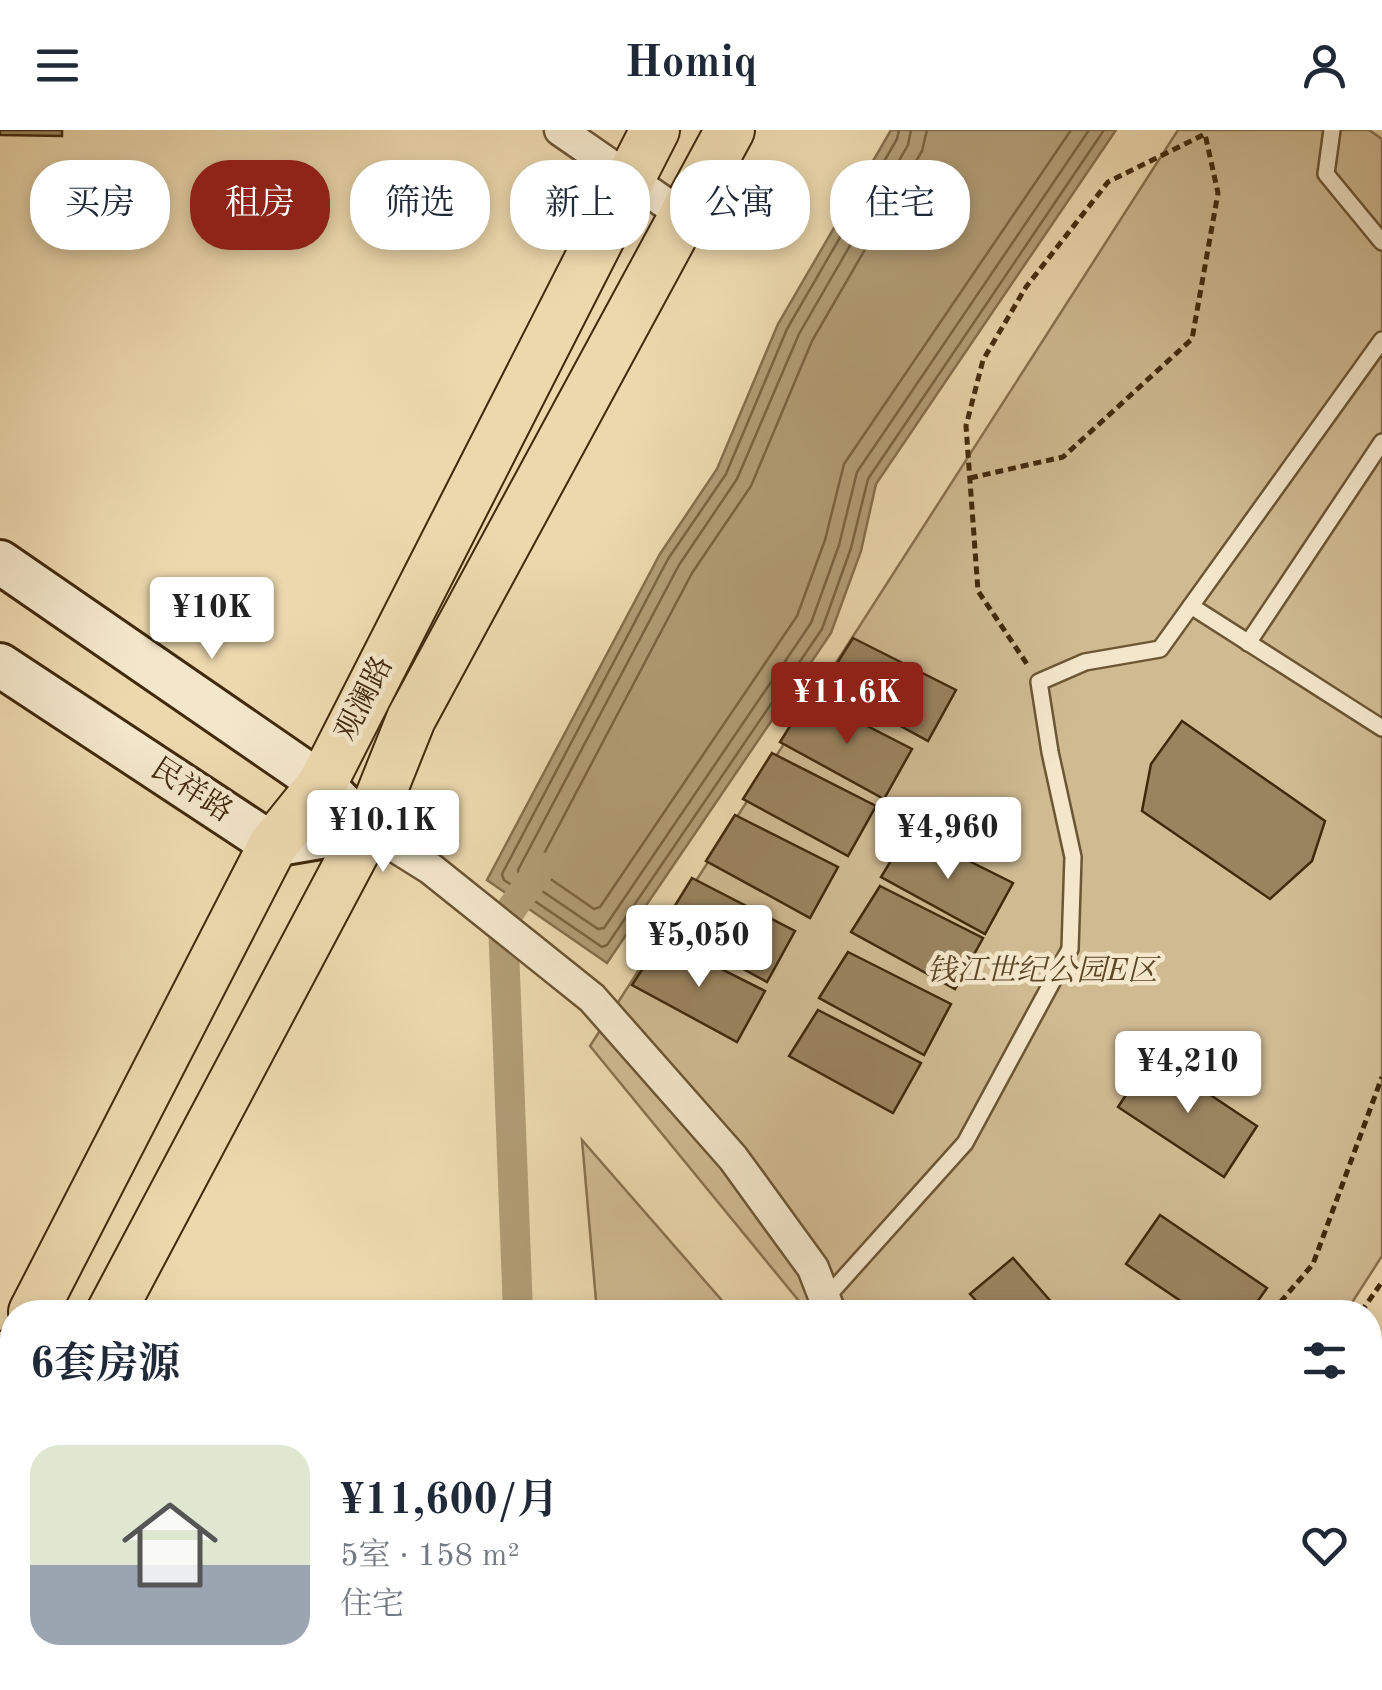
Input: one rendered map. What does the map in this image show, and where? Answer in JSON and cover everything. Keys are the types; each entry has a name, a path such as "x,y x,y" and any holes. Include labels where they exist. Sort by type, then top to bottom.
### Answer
{"main road":[{"name":"观澜路","path":"639,160 656,130"},
{"name":"观澜路","path":"714,160 730,130"},
{"name":"观澜路","path":"117,1300 367,830 411,720 670,242"},
{"name":"观澜路","path":"39,1300 273,845 322,784 593,250"},
{"path":"0,562 322,784 367,830"},
{"name":"民祥路","path":"0,665 273,845"},
{"path":"273,845 367,830"}],"street":[{"path":"560,130 603,160"},
{"path":"367,830 431,869 592,998 733,1158 812,1268 825,1300"}],"lane":[{"path":"1332,130 1326,174 1382,242"},
{"path":"832,1300 965,1142 1070,949 1074,857 1039,682 1084,662 1160,650 1382,340"},
{"path":"1248,642 1382,442"},
{"path":"1191,606 1382,728"}],"path":[{"path":"970,478 1063,458 1192,339 1218,193 1205,134 1108,182 1026,286 983,360 966,426 978,591 1039,682"},
{"path":"1282,1300 1313,1264 1382,1078"}],"green space":[{"name":"钱江世纪公园E区","path":"1178,130 1369,130 1382,139 1382,1256 1354,1300 798,1300 590,1046"},
{"path":"582,1140 722,1300 596,1300"}],"water":[{"path":"891,130 1116,130 876,484 861,551 831,633 607,963 487,880 660,554 717,469 778,324 830,235 830,250 970,250 970,160 874,160"}],"building":[{"path":"0,130 62,130 62,136 0,135"},
{"path":"853,638 956,690 928,741 824,684"},
{"path":"809,696 912,749 884,799 780,742"},
{"path":"1182,721 1325,821 1312,861 1270,899 1142,811 1151,764"},
{"path":"772,753 876,806 848,856 743,799"},
{"path":"735,815 838,867 810,918 706,861"},
{"path":"909,831 1013,883 985,934 881,877"},
{"path":"692,878 795,931 767,982 663,925"},
{"path":"880,886 983,938 955,989 851,932"},
{"path":"662,939 765,991 737,1042 632,985"},
{"path":"848,952 951,1004 924,1055 819,998"},
{"path":"818,1010 921,1063 893,1113 789,1056"},
{"path":"1152,1056 1257,1126 1224,1177 1118,1107"},
{"path":"1160,1215 1267,1288 1258,1300 1179,1300 1126,1264"},
{"path":"1013,1258 1050,1300 975,1300 970,1294"}],"waterway":[{"path":"518,1300 503,921 541,867"}]}
